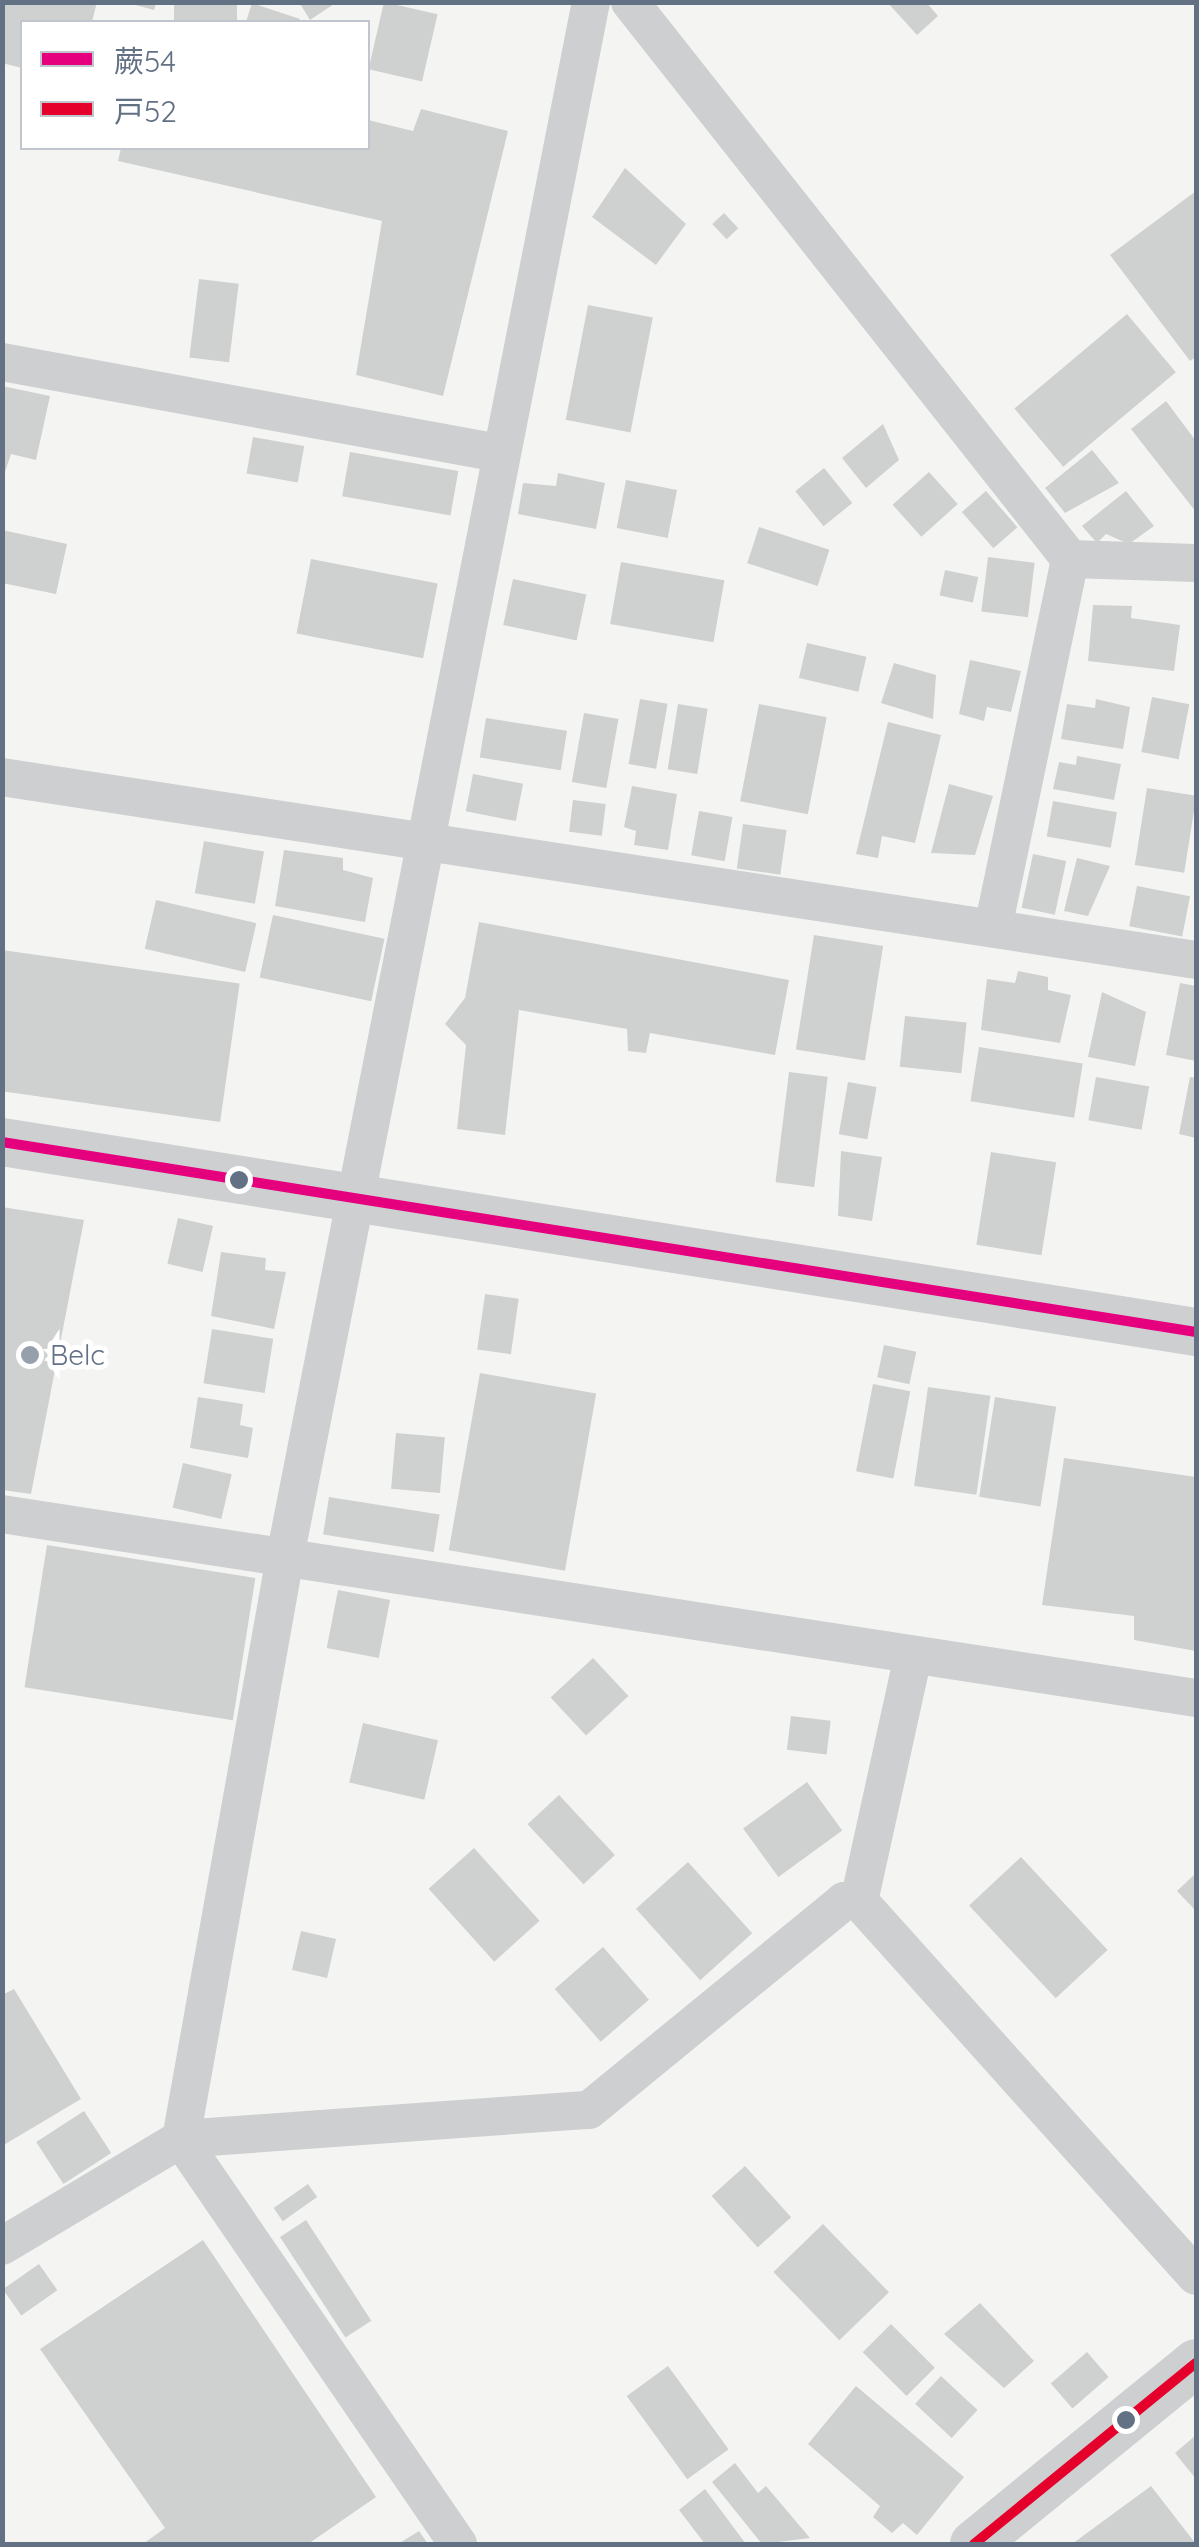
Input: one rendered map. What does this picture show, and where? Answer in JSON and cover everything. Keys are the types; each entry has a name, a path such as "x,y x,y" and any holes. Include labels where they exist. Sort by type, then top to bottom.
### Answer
{"street":[{"path":"458,2544 181,2138 286,1552 361,1199 499,453 591,2"},
{"path":"630,2 1070,559 1196,563"},
{"path":"2,362 499,453"},
{"path":"994,928 1070,559"},
{"path":"2,776 1196,960"},
{"path":"2,1142 1196,1332"},
{"path":"2,1514 286,1552 912,1656 1196,1698"},
{"path":"859,1901 912,1656"},
{"path":"2,2246 181,2138 589,2110 844,1901 859,1901 1196,2276"},
{"path":"974,2544 1196,2364"}],"building":[{"path":"2,2 97,2 92,20 20,20 20,68 2,63"},
{"path":"174,2 237,2 237,20 174,20"},
{"path":"299,2 337,2 310,20"},
{"path":"384,2 438,14 422,82 370,70"},
{"path":"887,2 926,2 938,16 917,35"},
{"path":"128,3 156,3 154,10"},
{"path":"252,3 300,19 300,20 247,20"},
{"path":"421,109 508,131 443,396 356,375 382,221 118,161 121,150 370,150 370,120 413,131"},
{"path":"625,168 686,224 656,265 592,217"},
{"path":"1196,191 1196,357 1190,361 1110,255"},
{"path":"724,213 738,228 727,239 712,224"},
{"path":"199,279 239,284 229,362 189,357"},
{"path":"588,305 653,318 630,432 566,420"},
{"path":"1127,314 1176,372 1063,467 1014,408"},
{"path":"2,386 50,396 36,460 11,454 3,478"},
{"path":"1166,401 1196,441 1196,512 1131,429"},
{"path":"883,424 899,460 866,488 842,458"},
{"path":"253,437 304,446 298,482 247,473"},
{"path":"1092,450 1119,483 1065,513 1045,488"},
{"path":"350,452 458,471 451,515 342,496"},
{"path":"824,468 852,503 824,526 795,491"},
{"path":"929,472 958,504 921,537 893,505"},
{"path":"558,473 605,483 596,529 518,514 523,483 556,486"},
{"path":"626,480 677,490 668,538 617,528"},
{"path":"986,491 1017,527 993,548 962,512"},
{"path":"1126,491 1154,526 1129,544 1106,534 1097,543 1082,526"},
{"path":"759,527 829,550 818,586 747,563"},
{"path":"2,530 67,544 56,594 2,583"},
{"path":"988,557 1035,563 1028,617 981,612"},
{"path":"311,559 438,584 423,658 296,634"},
{"path":"621,562 724,580 713,642 610,624"},
{"path":"945,570 978,577 973,603 940,595"},
{"path":"513,579 586,595 577,641 503,625"},
{"path":"1093,605 1132,606 1131,618 1180,625 1174,671 1088,661"},
{"path":"807,643 866,657 858,692 799,678"},
{"path":"970,660 1021,671 1011,712 987,707 984,721 959,714"},
{"path":"894,663 936,675 933,719 881,703"},
{"path":"1152,697 1189,704 1179,759 1141,752"},
{"path":"640,699 668,704 656,769 629,764"},
{"path":"1096,699 1130,707 1123,749 1061,739 1067,704 1095,708"},
{"path":"678,704 708,709 697,774 668,769"},
{"path":"759,704 827,717 808,814 740,801"},
{"path":"584,713 618,719 606,788 572,782"},
{"path":"486,718 567,731 561,770 480,758"},
{"path":"888,722 941,735 915,843 882,836 878,858 856,854"},
{"path":"1077,756 1121,764 1114,800 1053,789 1059,762 1076,765"},
{"path":"473,774 523,784 516,821 466,811"},
{"path":"949,784 993,796 975,855 931,853"},
{"path":"632,786 677,794 668,850 634,845 636,831 624,827"},
{"path":"1147,788 1196,796 1184,873 1135,865"},
{"path":"573,800 606,804 602,836 569,832"},
{"path":"1053,801 1117,812 1111,848 1047,836"},
{"path":"699,811 732,817 725,861 691,855"},
{"path":"743,824 787,830 780,875 737,869"},
{"path":"204,841 264,852 255,904 195,893"},
{"path":"284,850 343,858 343,870 373,878 365,922 275,906"},
{"path":"1033,854 1066,861 1055,915 1022,908"},
{"path":"1077,858 1110,866 1088,916 1064,911"},
{"path":"1137,886 1190,896 1182,937 1129,926"},
{"path":"156,900 256,923 245,972 145,949"},
{"path":"273,915 385,939 371,1001 260,978"},
{"path":"479,922 789,980 775,1055 650,1033 646,1053 628,1051 627,1029 519,1010 505,1135 457,1129 466,1045 445,1024 465,998"},
{"path":"814,935 883,946 865,1061 796,1050"},
{"path":"2,950 240,983 220,1122 2,1091"},
{"path":"1018,971 1048,977 1048,990 1071,995 1060,1043 981,1030 987,979 1015,983"},
{"path":"1180,983 1196,986 1196,1061 1166,1055"},
{"path":"1102,992 1146,1012 1135,1066 1088,1057"},
{"path":"905,1016 967,1022 961,1073 900,1067"},
{"path":"979,1047 1083,1063 1074,1118 970,1101"},
{"path":"789,1072 828,1077 814,1187 775,1182"},
{"path":"1096,1077 1149,1086 1142,1130 1088,1120"},
{"path":"1190,1077 1196,1078 1196,1138 1179,1134"},
{"path":"848,1082 877,1087 867,1139 839,1134"},
{"path":"841,1151 882,1157 872,1221 838,1216"},
{"path":"991,1152 1056,1162 1041,1255 976,1245"},
{"name":"Belc","path":"2,1207 84,1220 31,1494 2,1490"},
{"path":"178,1218 213,1226 203,1272 167,1264"},
{"path":"221,1252 266,1258 265,1270 286,1272 274,1329 211,1316"},
{"path":"485,1294 519,1299 511,1354 477,1349"},
{"path":"212,1329 273,1339 265,1393 203,1383"},
{"path":"884,1345 916,1352 909,1384 877,1377"},
{"path":"480,1373 596,1393 565,1571 449,1550"},
{"path":"873,1384 910,1391 893,1479 856,1471"},
{"path":"928,1387 990,1396 976,1495 914,1486"},
{"path":"198,1397 243,1404 240,1425 253,1428 248,1458 190,1448"},
{"path":"995,1397 1056,1407 1040,1506 979,1497"},
{"path":"396,1433 445,1437 440,1493 391,1489"},
{"path":"1064,1458 1196,1477 1196,1651 1134,1640 1134,1616 1042,1605"},
{"path":"183,1463 232,1474 221,1519 173,1508"},
{"path":"329,1497 440,1515 434,1552 323,1535"},
{"path":"47,1545 255,1578 233,1720 24,1687"},
{"path":"338,1590 390,1600 379,1658 327,1648"},
{"path":"593,1658 628,1696 586,1736 551,1698"},
{"path":"791,1716 831,1721 827,1755 787,1750"},
{"path":"363,1723 438,1740 424,1800 349,1782"},
{"path":"807,1782 842,1831 778,1877 743,1828"},
{"path":"559,1795 615,1855 583,1884 528,1824"},
{"path":"474,1848 540,1921 494,1962 429,1889"},
{"path":"1021,1857 1108,1950 1056,1998 969,1905"},
{"path":"688,1862 752,1933 700,1980 636,1909"},
{"path":"1196,1873 1196,1911 1177,1891"},
{"path":"301,1931 336,1939 327,1978 292,1970"},
{"path":"603,1947 649,2000 601,2042 555,1989"},
{"path":"14,1989 81,2099 2,2146 2,1995"},
{"path":"84,2111 111,2153 63,2184 36,2142"},
{"path":"745,2166 791,2217 758,2247 712,2196"},
{"path":"308,2184 317,2197 283,2221 274,2208"},
{"path":"306,2220 371,2321 345,2338 280,2237"},
{"path":"823,2224 889,2292 839,2340 773,2272"},
{"path":"203,2240 376,2497 308,2544 143,2544 165,2528 40,2349"},
{"path":"39,2264 57,2290 21,2315 3,2289"},
{"path":"980,2303 1034,2361 1004,2388 944,2334"},
{"path":"891,2324 935,2368 907,2396 863,2352"},
{"path":"1087,2352 1109,2377 1072,2408 1051,2383"},
{"path":"668,2366 729,2449 687,2479 627,2396"},
{"path":"941,2376 978,2410 952,2438 915,2404"},
{"path":"856,2386 964,2477 917,2535 903,2523 892,2533 873,2517 880,2506 808,2444"},
{"path":"1196,2435 1196,2479 1175,2453"},
{"path":"735,2463 758,2493 766,2486 810,2538 762,2544 712,2482"},
{"path":"1151,2486 1196,2544 1072,2544"},
{"path":"705,2489 746,2544 705,2544 679,2510"},
{"path":"419,2531 428,2544 398,2544"}],"transit line":[{"name":"蕨54","path":"2,1142 1196,1332"},
{"name":"戸52","path":"974,2544 1196,2363"}],"place":[{"name":"Belc","path":"30,1355"}]}
